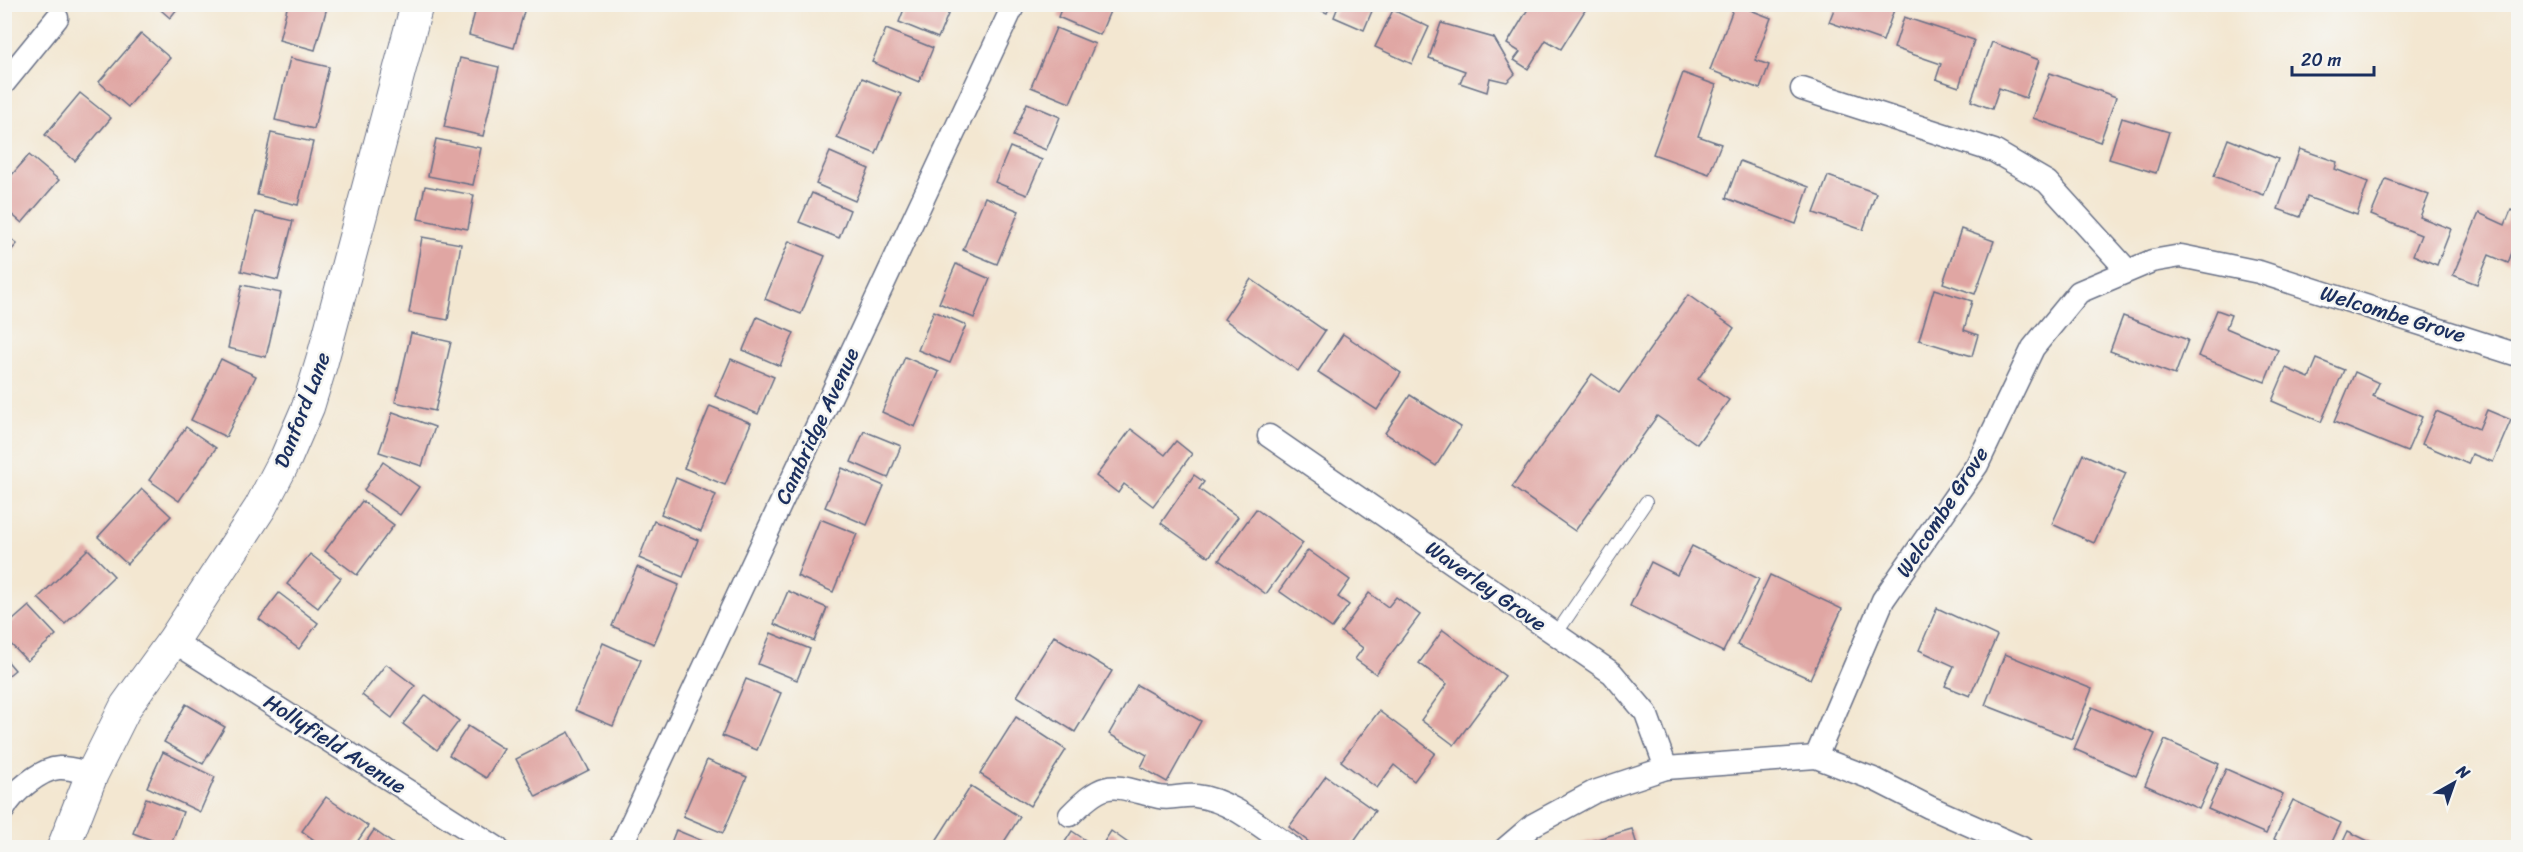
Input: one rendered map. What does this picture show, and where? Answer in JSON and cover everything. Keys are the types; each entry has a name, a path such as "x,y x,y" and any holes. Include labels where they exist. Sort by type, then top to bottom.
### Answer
{"street":[{"name":"Danford Lane","path":"63,848 92,774 126,706 173,641 260,508 286,458 308,407 417,4"},
{"name":"Cambridge Avenue","path":"620,848 1014,4"},
{"path":"4,83 57,18"},
{"path":"1802,89 1994,151 2047,182 2127,270"},
{"name":"Welcombe Grove","path":"1816,757 1883,600 1977,465 2033,348 2079,292 2152,261 2181,256 2259,272 2518,355"},
{"name":"Waverley Grove","path":"1269,436 1612,674 1646,713 1666,768"},
{"name":"Hollyfield Avenue","path":"173,641 496,848"},
{"path":"1506,848 1533,825 1594,792 1666,768 1816,757 1876,780 2022,848"},
{"path":"4,809 7,803 38,775 60,768 92,774"},
{"path":"1070,816 1102,788 1121,786 1161,798 1193,795 1220,801 1292,848"}],"lane":[{"path":"1556,634 1646,502"}],"building":[{"path":"4,4 16,4 4,18"},
{"path":"154,4 181,4 170,18"},
{"path":"288,4 328,4 315,50 279,40"},
{"path":"477,4 526,4 514,48 469,35"},
{"path":"906,4 952,5 938,38 899,22"},
{"path":"1063,4 1113,4 1100,35 1058,17"},
{"path":"1307,4 1331,4 1327,13"},
{"path":"1339,4 1375,4 1364,30 1334,17"},
{"path":"1531,4 1589,4 1561,49 1546,40 1528,69 1514,60 1520,52 1507,44"},
{"path":"1735,4 1771,18 1755,60 1769,65 1760,89 1710,70"},
{"path":"1836,4 1896,4 1883,41 1829,22"},
{"path":"1393,10 1429,27 1412,64 1375,47"},
{"path":"1904,17 1974,40 1959,87 1936,79 1941,64 1894,48"},
{"path":"1441,23 1494,38 1515,74 1507,82 1490,78 1487,92 1460,83 1465,71 1429,58"},
{"path":"1056,28 1095,44 1070,103 1031,87"},
{"path":"886,29 933,48 919,82 872,62"},
{"path":"141,33 170,58 128,107 99,82"},
{"path":"1992,42 2039,60 2026,98 1999,88 1992,109 1971,101"},
{"path":"290,58 329,67 314,129 275,120"},
{"path":"460,58 499,67 483,136 444,127"},
{"path":"1683,73 1716,85 1698,136 1721,144 1709,174 1653,154"},
{"path":"2050,73 2116,97 2100,142 2033,118"},
{"path":"862,78 901,94 876,154 837,138"},
{"path":"80,93 111,118 75,161 45,135"},
{"path":"1027,103 1060,117 1046,150 1013,136"},
{"path":"2122,118 2169,132 2156,173 2109,159"},
{"path":"271,133 313,142 298,205 257,195"},
{"path":"436,139 481,148 473,185 428,176"},
{"path":"2228,139 2278,159 2264,195 2214,176"},
{"path":"1010,147 1042,160 1027,195 995,182"},
{"path":"2300,149 2337,162 2335,169 2368,182 2357,215 2307,197 2300,217 2278,209"},
{"path":"830,152 869,169 855,201 816,184"},
{"path":"29,155 59,180 22,223 4,208 4,184"},
{"path":"1740,161 1809,187 1796,224 1726,198"},
{"path":"1828,176 1876,193 1863,230 1814,213"},
{"path":"2386,179 2429,195 2420,217 2451,229 2437,265 2413,255 2421,235 2371,215"},
{"path":"425,186 474,195 468,229 418,219"},
{"path":"812,193 850,210 839,238 799,222"},
{"path":"985,197 1019,211 997,264 963,250"},
{"path":"2511,210 2518,213 2518,237 2508,263 2489,255 2477,284 2453,275 2479,213 2505,225"},
{"path":"255,212 293,221 278,280 241,271"},
{"path":"1961,229 1994,241 1975,294 1943,283"},
{"path":"4,233 17,244 4,258"},
{"path":"422,237 461,244 448,320 409,313"},
{"path":"789,241 825,256 801,314 765,299"},
{"path":"956,264 990,279 974,318 939,303"},
{"path":"1251,279 1325,331 1298,371 1224,319"},
{"path":"242,285 281,293 266,357 228,348"},
{"path":"1934,289 1972,301 1964,330 1978,335 1972,356 1919,340"},
{"path":"1688,295 1734,328 1698,379 1729,400 1697,444 1657,416 1575,531 1512,487 1592,374 1619,393"},
{"path":"2217,310 2231,315 2226,328 2278,350 2265,382 2198,356"},
{"path":"934,311 966,325 950,363 918,350"},
{"path":"2123,316 2188,340 2175,375 2110,351"},
{"path":"757,317 794,333 780,366 743,350"},
{"path":"411,333 451,342 435,411 395,402"},
{"path":"1343,334 1401,373 1377,410 1318,372"},
{"path":"905,357 939,372 915,427 882,412"},
{"path":"221,359 256,376 226,437 191,420"},
{"path":"731,359 774,377 758,414 715,396"},
{"path":"2317,359 2344,370 2321,422 2272,401 2286,368 2309,378"},
{"path":"2355,372 2379,383 2373,396 2422,417 2407,452 2334,422"},
{"path":"1410,395 1461,427 1436,466 1385,433"},
{"path":"710,406 751,423 725,485 684,468"},
{"path":"2487,410 2511,420 2493,462 2472,454 2468,464 2422,444 2436,411 2479,429"},
{"path":"393,412 435,427 422,466 379,452"},
{"path":"186,427 216,448 179,501 149,480"},
{"path":"1131,429 1165,455 1176,441 1192,454 1153,506 1124,484 1118,493 1096,476"},
{"path":"864,431 901,446 888,478 851,462"},
{"path":"2083,454 2126,473 2094,543 2052,524"},
{"path":"383,462 419,487 400,515 364,490"},
{"path":"842,468 884,486 867,525 825,507"},
{"path":"1194,475 1204,482 1199,489 1238,517 1209,557 1161,523"},
{"path":"676,478 716,495 701,531 661,514"},
{"path":"142,489 171,516 127,564 98,537"},
{"path":"362,501 394,525 357,575 325,551"},
{"path":"1256,509 1303,543 1266,594 1219,560"},
{"path":"820,519 857,534 833,592 797,576"},
{"path":"654,521 698,540 683,577 639,558"},
{"path":"1692,546 1759,579 1723,652 1630,606 1651,562 1677,575"},
{"path":"88,549 114,576 65,624 38,598"},
{"path":"1308,550 1350,580 1338,597 1349,605 1332,628 1279,591"},
{"path":"310,554 341,578 318,608 287,584"},
{"path":"637,567 679,585 654,644 612,626"},
{"path":"1770,575 1842,609 1810,679 1737,645"},
{"path":"788,591 827,608 814,641 774,624"},
{"path":"279,593 318,623 299,649 259,619"},
{"path":"1369,593 1388,607 1396,597 1420,615 1376,674 1355,659 1363,648 1341,632"},
{"path":"29,606 56,635 27,661 4,637 4,628"},
{"path":"1937,608 1997,636 1970,696 1945,686 1954,666 1919,650"},
{"path":"1443,630 1505,676 1454,745 1421,720 1447,684 1419,663"},
{"path":"771,633 810,649 797,680 758,664"},
{"path":"1054,636 1112,671 1075,732 1017,696"},
{"path":"603,643 641,660 613,726 575,710"},
{"path":"2005,654 2092,689 2072,739 1985,705"},
{"path":"4,657 15,670 4,679"},
{"path":"386,664 415,686 392,718 362,695"},
{"path":"746,679 781,693 757,750 722,736"},
{"path":"1137,685 1201,721 1167,782 1141,767 1147,755 1109,734"},
{"path":"426,695 459,721 437,750 403,724"},
{"path":"186,704 225,727 203,764 164,742"},
{"path":"2092,707 2155,734 2136,776 2074,749"},
{"path":"1379,711 1435,753 1414,781 1394,765 1377,788 1341,761"},
{"path":"1016,717 1066,750 1030,806 980,774"},
{"path":"468,726 504,749 486,778 449,755"},
{"path":"569,732 589,770 536,797 516,759"},
{"path":"2165,740 2219,764 2199,809 2145,785"},
{"path":"163,752 215,777 200,812 147,787"},
{"path":"707,760 747,777 723,833 683,816"},
{"path":"2226,769 2283,794 2266,834 2208,809"},
{"path":"1326,776 1375,811 1349,848 1317,848 1289,827"},
{"path":"971,786 1020,817 1000,848 940,848 934,844"},
{"path":"326,797 368,826 353,848 325,848 302,831"},
{"path":"146,798 183,812 170,847 133,833"},
{"path":"2293,800 2341,823 2329,848 2290,848 2274,839"},
{"path":"1632,829 1638,848 1570,848 1570,847"},
{"path":"374,830 399,848 362,848"},
{"path":"676,830 717,847 717,848 669,848"},
{"path":"1072,831 1097,848 1061,848"},
{"path":"1111,831 1135,848 1100,848"},
{"path":"2348,831 2382,848 2340,848"}]}
